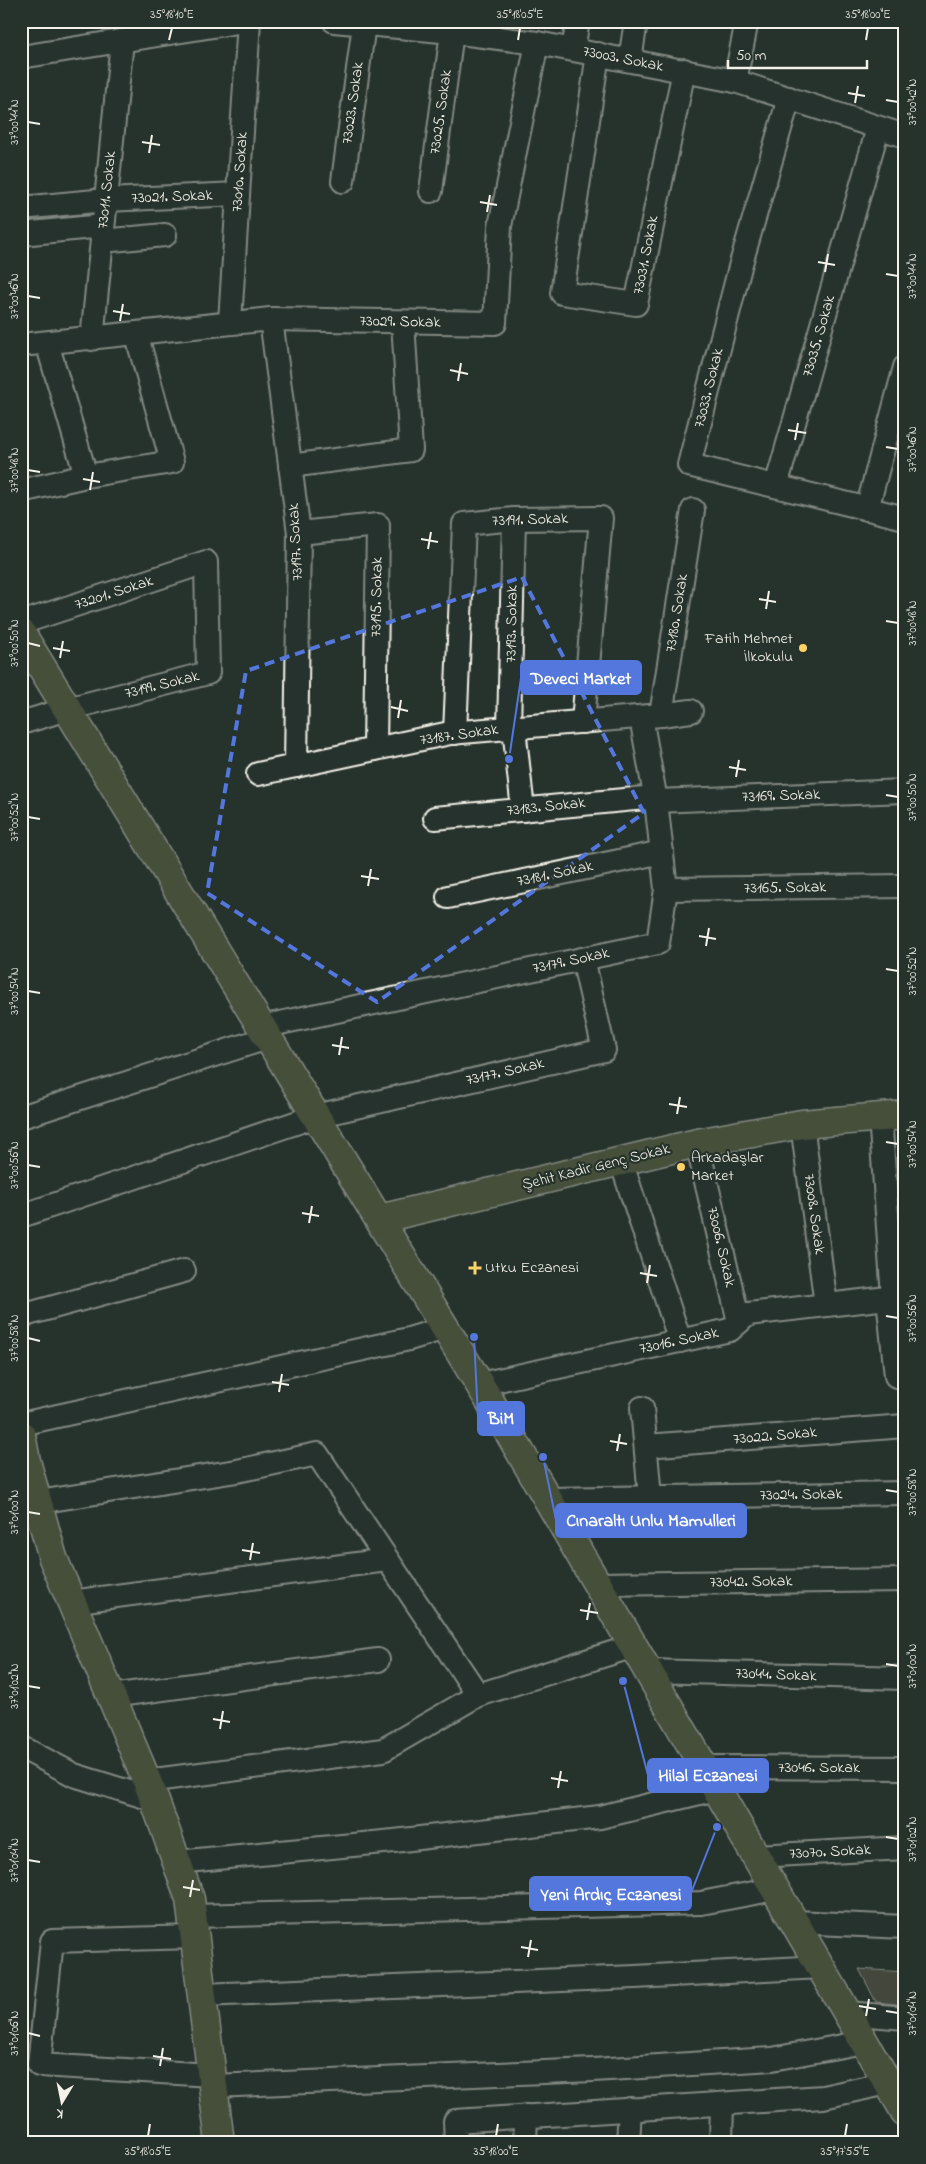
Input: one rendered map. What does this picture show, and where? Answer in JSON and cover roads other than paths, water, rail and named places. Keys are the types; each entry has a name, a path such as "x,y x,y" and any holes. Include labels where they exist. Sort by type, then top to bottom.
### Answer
{"main road":[{"path":"21,633 480,1384 905,2112"},
{"name":"Şehit Kadir Genç Sokak","path":"379,1219 697,1143 802,1124 892,1116"},
{"path":"21,1435 24,1461 38,1502 53,1558 151,1791 190,1899 220,2143"}],"street":[{"path":"21,57 244,21"},
{"name":"73010. Sokak","path":"230,322 249,21"},
{"name":"73003. Sokak","path":"334,21 364,24 416,25 452,32 528,35 573,49 735,80 905,136"},
{"path":"573,49 578,21"},
{"path":"630,60 636,21"},
{"path":"735,80 747,21"},
{"name":"73023. Sokak","path":"343,181 364,24"},
{"name":"73025. Sokak","path":"430,191 452,32"},
{"name":"73029. Sokak","path":"21,345 270,319 495,323 500,226 528,35"},
{"name":"73011. Sokak","path":"92,339 122,41"},
{"name":"73031. Sokak","path":"598,54 562,293 636,304 684,70"},
{"name":"73033. Sokak","path":"789,98 740,267 689,465 905,518"},
{"name":"73035. Sokak","path":"776,486 878,128"},
{"name":"73021. Sokak","path":"21,208 106,200 238,194"},
{"path":"21,234 165,235"},
{"name":"73197. Sokak","path":"270,319 299,533 296,766"},
{"path":"290,466 412,450 403,322"},
{"path":"21,491 86,476 172,462 136,333"},
{"path":"47,342 86,476"},
{"path":"867,509 905,368"},
{"name":"73180. Sokak","path":"651,716 693,510"},
{"name":"73191. Sokak","path":"455,733 464,524 514,519 600,518 583,722"},
{"name":"73193. Sokak","path":"514,519 512,728 523,810"},
{"name":"73195. Sokak","path":"299,533 378,525 375,749"},
{"name":"73201. Sokak","path":"21,623 206,562"},
{"name":"73199. Sokak","path":"67,709 208,673 206,562"},
{"path":"21,722 67,709"},
{"name":"73187. Sokak","path":"258,774 455,733 691,711"},
{"name":"73179. Sokak","path":"21,1117 264,1032 658,943 666,889 656,801 651,716"},
{"name":"73169. Sokak","path":"656,801 905,791"},
{"name":"73183. Sokak","path":"435,818 645,798 656,801"},
{"name":"73181. Sokak","path":"448,897 662,852"},
{"name":"73165. Sokak","path":"666,889 905,886"},
{"name":"73177. Sokak","path":"316,1116 604,1050 583,959"},
{"path":"21,1216 316,1116"},
{"path":"892,1116 896,1376"},
{"name":"73008. Sokak","path":"802,1124 826,1305"},
{"name":"73006. Sokak","path":"697,1143 739,1322"},
{"path":"621,1161 680,1341"},
{"path":"21,1316 184,1271"},
{"name":"73016. Sokak","path":"480,1384 730,1330 748,1314 895,1297"},
{"path":"21,1424 409,1339 445,1328"},
{"path":"642,1408 650,1497"},
{"name":"73022. Sokak","path":"646,1446 905,1426"},
{"path":"38,1502 237,1471 317,1454 478,1695"},
{"name":"73024. Sokak","path":"548,1499 905,1493"},
{"path":"72,1602 387,1560"},
{"name":"73042. Sokak","path":"598,1584 905,1580"},
{"path":"21,1747 74,1775 151,1791 383,1750 478,1695 634,1646"},
{"path":"111,1696 378,1660"},
{"name":"73044. Sokak","path":"648,1671 905,1678"},
{"name":"73046. Sokak","path":"177,1862 394,1841 600,1817 710,1778 905,1768"},
{"name":"73070. Sokak","path":"756,1856 905,1848"},
{"path":"775,1889 701,1903 193,1926 52,1941 39,2065 213,2081 593,2070 772,2060 864,2042"},
{"path":"794,1922 905,1927"},
{"path":"202,1995 636,1977 820,1967"},
{"path":"847,2013 905,2018"},
{"path":"456,2143 455,2121 822,2097 888,2083"},
{"path":"722,2104 722,2143"},
{"path":"628,2143 630,2110"},
{"path":"525,2143 526,2116"}],"place":[{"name":"Fatih Mehmet İlkokulu","path":"803,648"},
{"name":"Deveci Market","path":"509,759"},
{"name":"Arkadaşlar Market","path":"681,1167"},
{"name":"Utku Eczanesi","path":"475,1268"},
{"name":"BiM","path":"474,1337"},
{"name":"Cınaraltı Unlu Mamulleri","path":"543,1457"},
{"name":"Hilal Eczanesi","path":"623,1681"},
{"name":"Yeni Ardıç Eczanesi","path":"717,1827"}]}
